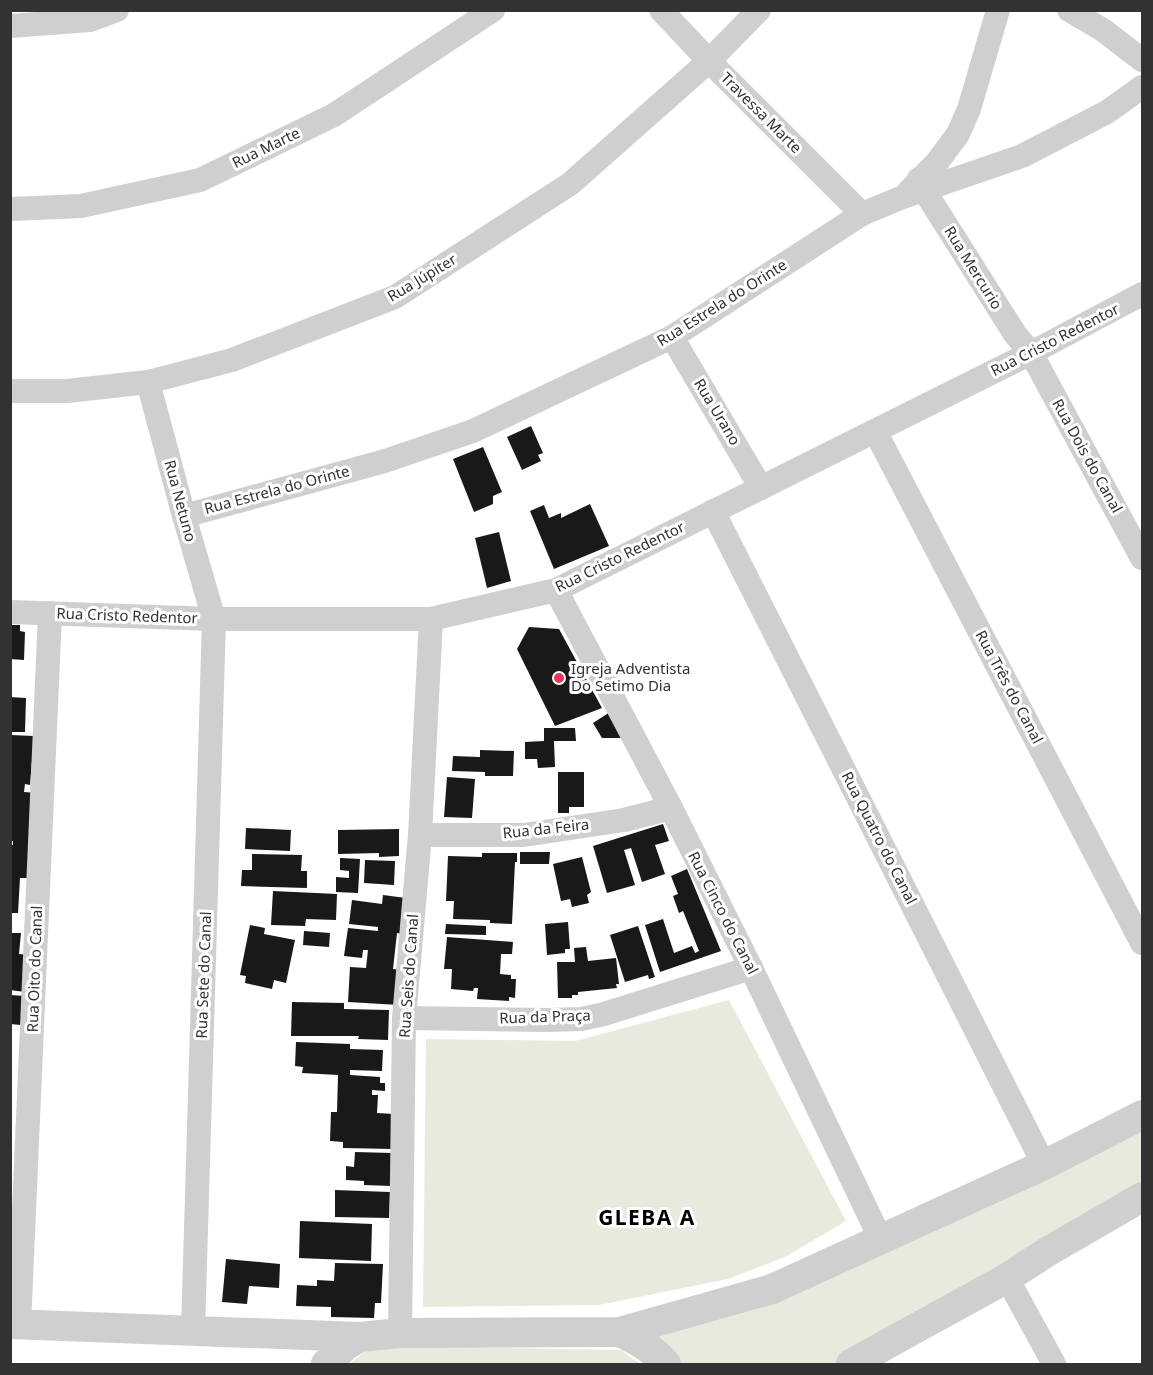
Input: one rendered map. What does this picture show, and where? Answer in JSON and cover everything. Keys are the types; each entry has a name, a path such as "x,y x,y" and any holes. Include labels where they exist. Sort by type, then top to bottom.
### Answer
{"street":[{"path":"10,26 90,20 117,10"},
{"name":"Rua Marte","path":"10,209 81,206 200,180 334,115 493,10"},
{"name":"Travessa Marte","path":"661,10 862,214"},
{"name":"Rua Júpiter","path":"10,391 67,390 148,382 232,360 395,297 570,184 709,61 759,10"},
{"path":"916,188 958,134 969,109 998,10"},
{"path":"1069,10 1103,30 1143,60"},
{"name":"Rua Estrela do Orinte","path":"184,516 385,460 473,431 672,337 862,214 916,188 1022,156 1107,112 1143,87"},
{"name":"Rua Mercurio","path":"916,188 1015,334 1031,353"},
{"name":"Rua Cristo Redentor","path":"10,612 214,619 431,619 556,590 1031,353 1143,294"},
{"name":"Rua Urano","path":"672,337 761,488"},
{"name":"Rua Dois do Canal","path":"1031,353 1143,558"},
{"name":"Rua Netuno","path":"148,382 214,619"},
{"name":"Rua Três do Canal","path":"875,431 1143,944"},
{"name":"Rua Quatro do Canal","path":"713,511 1044,1165"},
{"name":"Rua Cinco do Canal","path":"556,590 752,968 881,1240"},
{"name":"Rua Oito do Canal","path":"15,1325 50,613"},
{"name":"Rua Sete do Canal","path":"193,1332 214,619"},
{"name":"Rua Seis do Canal","path":"400,1332 404,1018 420,835 431,619"},
{"name":"Rua da Feira","path":"420,835 524,835 624,820 671,808"},
{"name":"Rua da Praça","path":"404,1018 581,1019 752,968"},
{"path":"15,1325 360,1337 400,1332 620,1332 772,1289 1044,1165 1143,1115"},
{"path":"851,1365 1007,1278 1047,1252 1143,1197"},
{"path":"1007,1278 1054,1365"},
{"path":"620,1332 651,1349 666,1365"},
{"path":"326,1365 345,1346 360,1337"}],"shaded area":[{"path":"729,1000 846,1221 785,1257 728,1279 599,1305 423,1307 426,1039 575,1041"},
{"path":"1142,1120 1142,1197 851,1364 668,1364 620,1332 772,1289"},
{"path":"388,1346 621,1350 640,1364 349,1364 366,1351"}],"building":[{"path":"531,426 543,453 538,455 541,461 522,470 507,437"},
{"path":"483,447 502,492 493,496 493,504 474,512 453,459"},
{"path":"590,504 609,546 554,569 530,511 544,505 549,518 561,513 561,518"},
{"path":"499,532 511,581 487,588 475,538"},
{"path":"10,625 20,625 20,631 25,632 24,660 10,659"},
{"name":"Igreja Adventista Do Setimo Dia","path":"529,627 559,629 602,708 555,726 517,649"},
{"path":"10,697 26,698 25,732 10,732"},
{"path":"610,712 625,738 602,738 593,723"},
{"path":"544,728 575,728 576,741 554,741 555,767 538,768 537,759 525,759 525,742 544,741"},
{"path":"10,735 34,736 30,785 25,784 24,792 36,793 27,878 20,878 18,913 10,913 10,844 13,845 13,841 10,841"},
{"path":"480,750 514,751 513,776 485,776 485,772 452,771 453,756 480,757"},
{"path":"558,772 584,772 584,807 569,807 569,813 558,813"},
{"path":"447,777 475,779 472,818 444,817"},
{"path":"663,824 669,841 655,845 665,874 642,882 631,848 624,850 635,885 607,893 593,846"},
{"path":"246,828 291,830 290,851 245,849"},
{"path":"399,829 399,856 379,857 379,853 338,854 338,830"},
{"path":"520,852 550,852 549,864 520,864"},
{"path":"482,853 517,853 512,924 490,923 490,920 453,919 454,901 446,901 448,856 482,857"},
{"path":"252,854 302,855 301,871 307,871 307,888 241,886 242,870 252,870"},
{"path":"582,857 591,892 587,895 589,903 572,907 570,899 561,901 553,864"},
{"path":"340,858 360,859 358,893 336,892 336,877 349,878 349,871 340,870"},
{"path":"365,860 395,861 394,885 364,883"},
{"path":"687,869 721,951 660,972 645,925 663,919 674,953 692,946 695,953 699,951 683,911 679,913 673,896 678,894 671,876"},
{"path":"273,891 337,894 336,920 306,919 305,926 271,925"},
{"path":"383,895 406,898 402,934 397,933 393,969 401,970 399,1005 348,1002 350,967 366,968 368,950 363,950 362,958 344,956 348,928 378,931 378,927 349,924 352,900 382,904"},
{"path":"568,922 570,949 565,949 565,953 547,955 545,924"},
{"path":"446,924 486,926 486,935 445,934"},
{"path":"250,925 265,928 264,934 295,940 286,983 274,980 272,989 245,983 246,976 240,975"},
{"path":"638,926 655,977 649,979 648,975 625,982 610,935"},
{"path":"304,931 330,933 329,947 303,945"},
{"path":"10,933 21,933 19,954 28,955 25,992 10,990"},
{"path":"447,937 513,942 512,954 501,954 500,974 511,975 511,979 516,979 515,998 509,997 509,1001 477,999 478,988 474,988 473,991 451,989 452,969 444,969"},
{"path":"586,947 588,961 616,958 619,984 616,984 617,988 578,992 578,995 572,995 572,998 558,998 557,962 575,962 574,948"},
{"path":"10,995 25,996 21,1025 10,1024"},
{"path":"292,1002 344,1003 344,1009 389,1010 388,1040 358,1039 359,1036 291,1036"},
{"path":"296,1042 350,1044 350,1049 383,1050 382,1071 350,1070 350,1075 380,1077 380,1083 385,1083 385,1091 372,1090 372,1095 378,1095 377,1113 394,1114 393,1149 343,1148 343,1142 330,1141 331,1112 337,1112 338,1075 302,1073 303,1067 295,1066"},
{"path":"355,1152 392,1153 391,1186 364,1185 364,1181 346,1180 346,1166 354,1167"},
{"path":"335,1190 390,1192 389,1218 335,1217"},
{"path":"300,1221 372,1224 371,1261 299,1258"},
{"path":"226,1259 280,1264 279,1288 249,1286 247,1304 222,1302"},
{"path":"335,1263 383,1264 381,1303 375,1303 374,1318 331,1317 331,1307 296,1306 297,1285 317,1286 317,1280 334,1281"}],"place":[{"name":"Igreja Adventista Do Setimo Dia","path":"559,678"}],"district":[{"name":"GLEBA A","path":"647,1218"}]}
